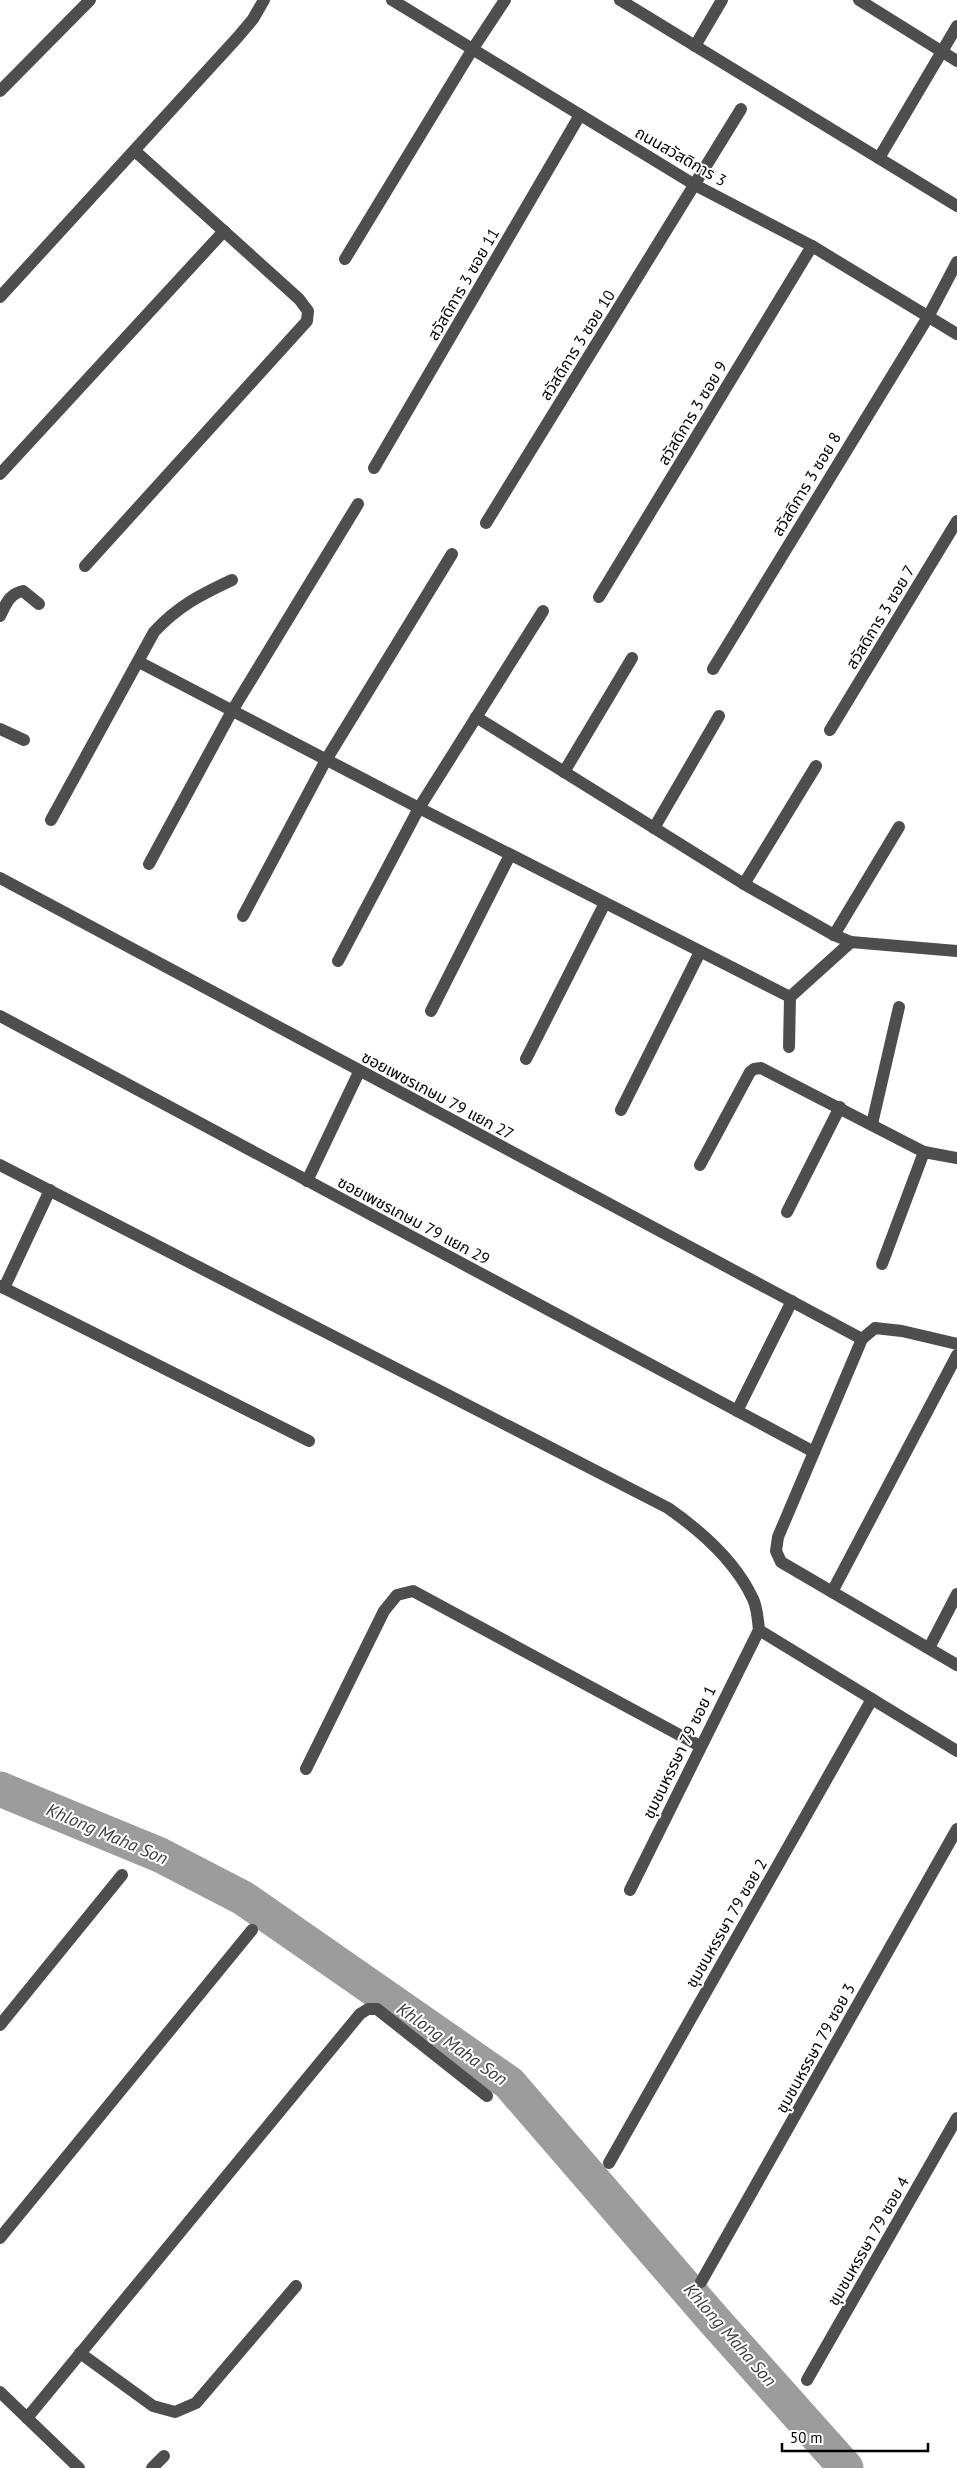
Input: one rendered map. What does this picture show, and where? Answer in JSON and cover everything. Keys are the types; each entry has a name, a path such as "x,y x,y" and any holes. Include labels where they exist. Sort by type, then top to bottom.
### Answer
{"street":[{"path":"0,91 90,0"},
{"path":"0,297 237,38 253,19 264,0"},
{"name":"ถนนสวัสดิการ 3","path":"392,0 695,185 812,246 957,334"},
{"path":"345,259 472,50 505,0"},
{"path":"620,0 957,206"},
{"path":"695,46 722,0"},
{"path":"858,0 957,61"},
{"path":"879,158 957,26"},
{"name":"สวัสดิการ 3 ซอย 10","path":"486,523 740,109"},
{"name":"สวัสดิการ 3 ซอย 11","path":"374,468 580,115"},
{"path":"85,566 307,321 308,311 299,299 135,151"},
{"path":"0,474 224,231"},
{"name":"สวัสดิการ 3 ซอย 9","path":"599,597 812,246"},
{"name":"สวัสดิการ 3 ซอย 8","path":"713,668 928,317 957,262"},
{"path":"148,864 232,711 358,504"},
{"name":"สวัสดิการ 3 ซอย 7","path":"830,730 957,521"},
{"path":"243,916 326,760 452,554"},
{"path":"51,820 154,632 170,615 187,602 232,580"},
{"path":"0,616 7,600 20,591 23,591 39,604"},
{"path":"338,960 418,808 543,612"},
{"path":"564,772 632,658"},
{"path":"139,662 418,808 790,997"},
{"path":"654,828 719,716"},
{"path":"476,717 744,884 834,935 851,942 955,947"},
{"path":"0,729 24,740"},
{"path":"744,884 816,766"},
{"path":"834,935 899,827"},
{"path":"431,1011 510,855"},
{"name":"ซอยเพชรเกษม 79 แยก 27","path":"0,878 359,1072 862,1338"},
{"path":"526,1059 605,903"},
{"path":"789,1047 790,997 851,942"},
{"path":"621,1110 700,952"},
{"path":"872,1124 899,1006"},
{"name":"ซอยเพชรเกษม 79 แยก 29","path":"0,1016 814,1452"},
{"path":"700,1165 750,1072 761,1068 840,1107 924,1152 957,1158"},
{"path":"307,1181 359,1072"},
{"path":"787,1212 840,1107"},
{"path":"882,1264 924,1152"},
{"path":"0,1165 668,1508 692,1524 728,1560 754,1600 759,1630 957,1751"},
{"path":"50,1190 2,1287 309,1441"},
{"path":"736,1411 792,1301"},
{"path":"957,1344 902,1331 874,1328 862,1338 778,1537 776,1550 781,1562 957,1665"},
{"path":"832,1592 957,1355"},
{"path":"306,1770 384,1611 398,1595 413,1591 700,1746"},
{"path":"929,1648 957,1594"},
{"name":"ชุมชนหรรษา 79 ซอย 1","path":"630,1890 759,1630"},
{"name":"ชุมชนหรรษา 79 ซอย 2","path":"609,2163 872,1699"},
{"name":"ชุมชนหรรษา 79 ซอย 3","path":"701,2282 957,1829"},
{"path":"0,2025 122,1875"},
{"path":"0,2238 252,1930"},
{"path":"27,2418 217,2185 360,2014 368,2009 377,2009 487,2096"},
{"name":"ชุมชนหรรษา 79 ซอย 4","path":"807,2380 957,2118"},
{"path":"80,2353 153,2406 175,2412 196,2403 296,2286"},
{"path":"0,2392 79,2468"},
{"path":"152,2468 164,2456"}],"waterway":[{"name":"Khlong Maha Son","path":"0,1789 160,1855 243,1898 509,2083 713,2319 846,2468"}]}
